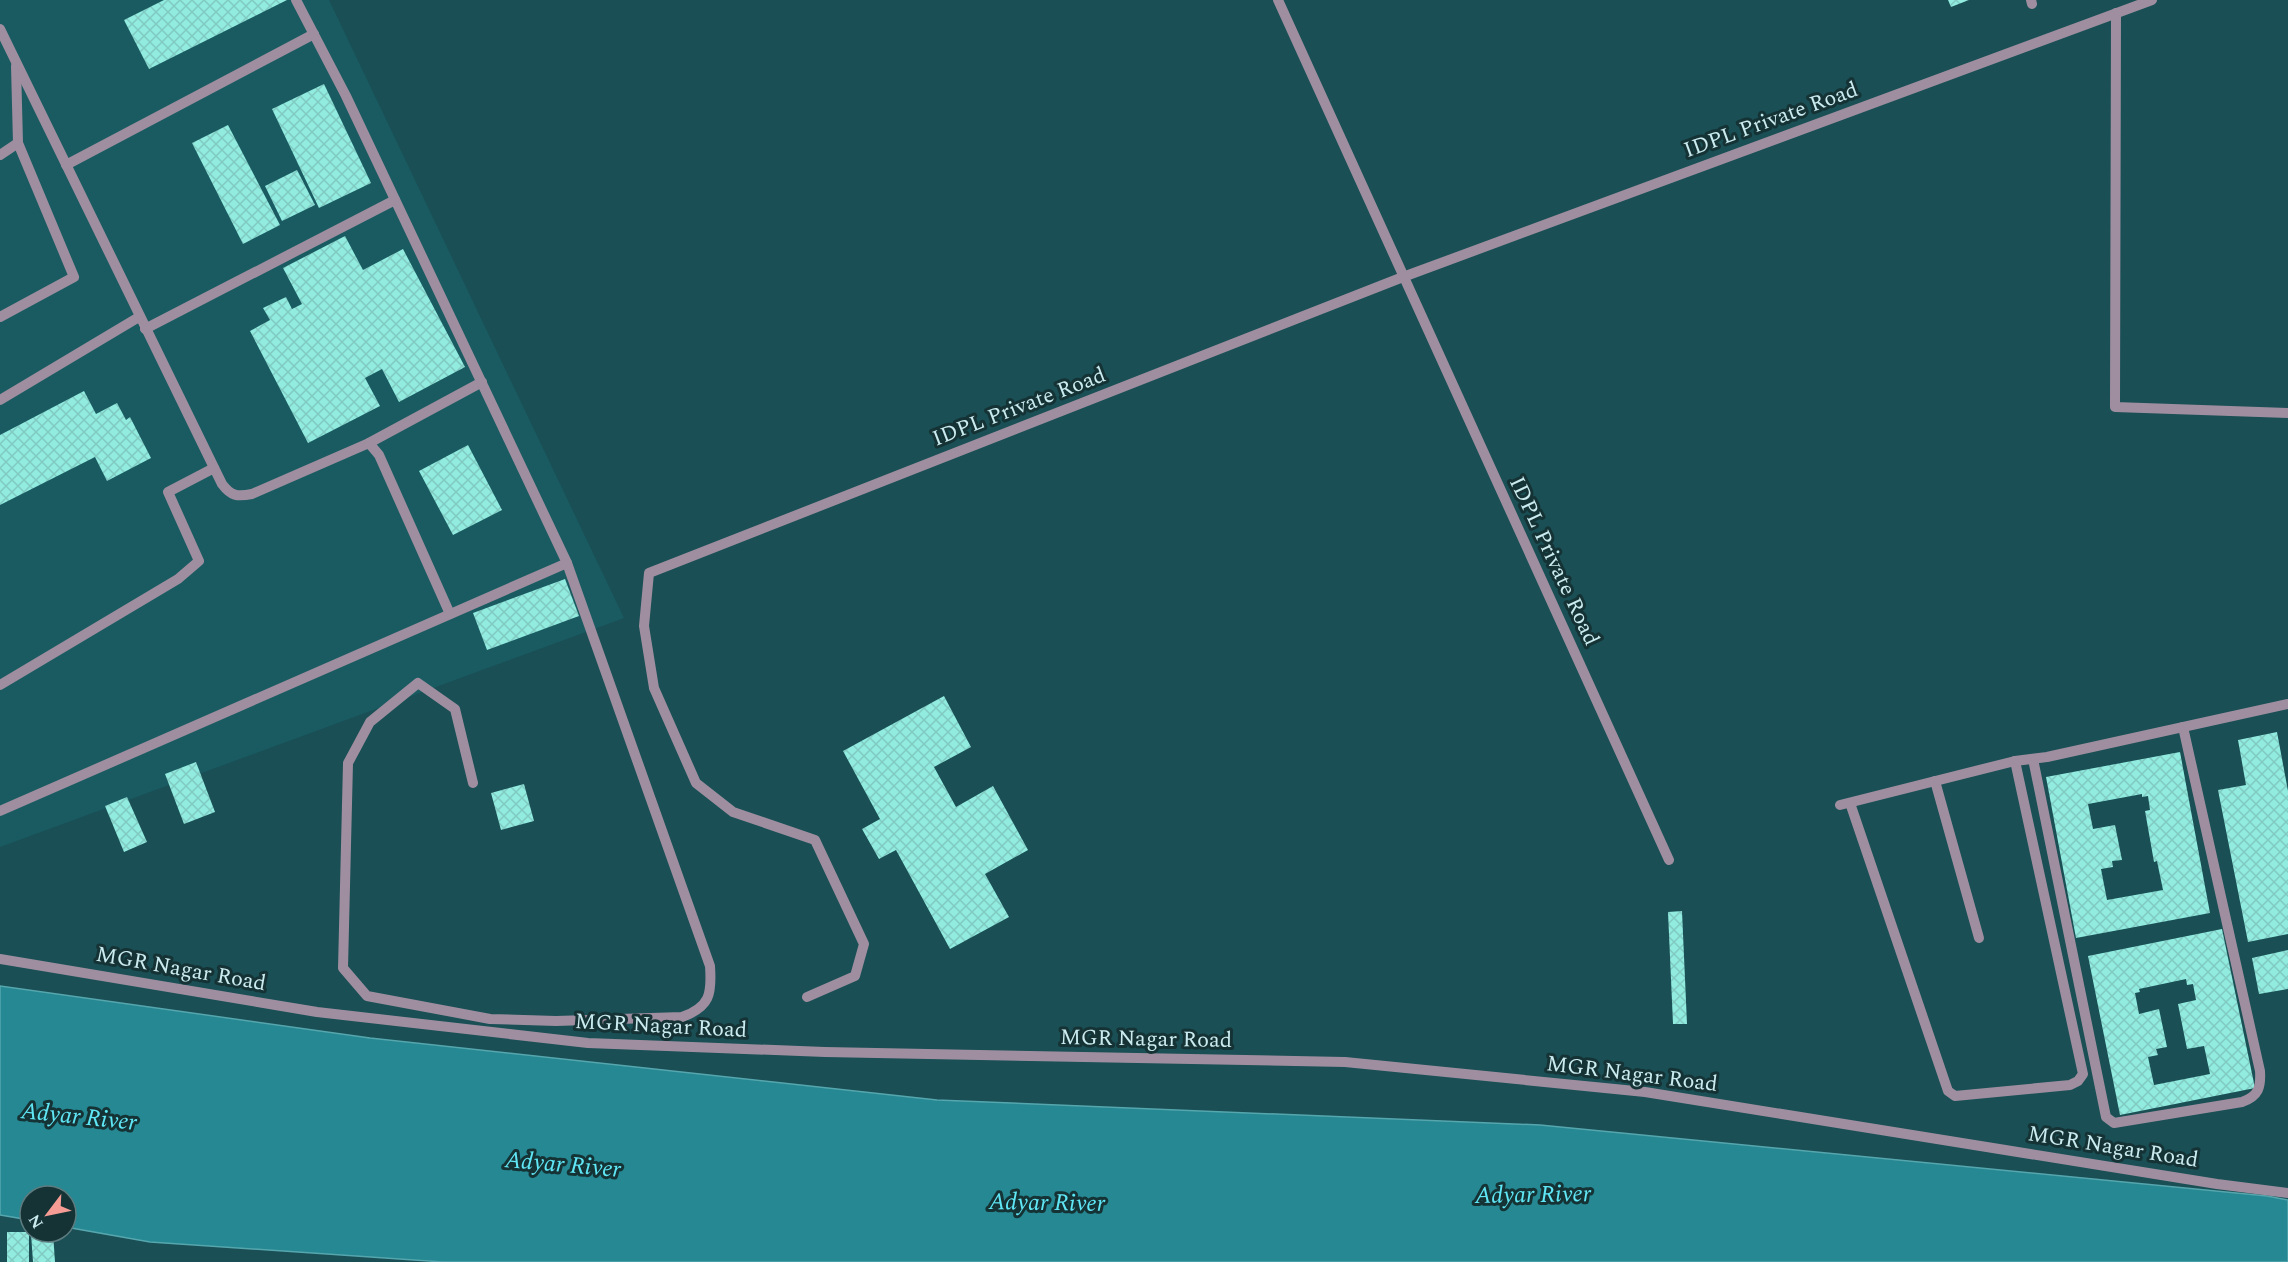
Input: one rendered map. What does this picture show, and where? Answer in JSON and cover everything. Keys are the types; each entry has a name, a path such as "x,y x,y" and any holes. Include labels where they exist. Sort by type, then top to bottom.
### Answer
{"street":[{"path":"296,0 346,96 567,563 710,966 709,998 699,1011 682,1017 490,1019 367,996 343,968 348,763 369,722 418,683 454,709 473,783"},
{"path":"1278,0 1403,277"},
{"name":"IDPL Private Road","path":"807,997 855,976 864,944 815,840 733,812 696,783 654,688 644,626 649,573 1403,277 2152,0"},
{"path":"2116,13 2115,407 2288,413"},
{"path":"0,29 139,317 214,468 229,493 238,497 252,494 296,476 369,443 482,382"},
{"path":"66,165 314,34"},
{"path":"0,316 74,277 18,144 16,62"},
{"path":"0,155 18,144"},
{"path":"145,329 395,200"},
{"name":"IDPL Private Road","path":"1403,277 1670,860"},
{"path":"0,400 139,317"},
{"path":"369,443 379,455 450,614"},
{"path":"0,685 178,579 199,561 168,492 214,468"},
{"path":"0,811 567,563"},
{"path":"2015,761 2084,1074 2070,1085 1955,1096 1948,1090 1845,804 2015,761 2288,704"},
{"path":"2033,759 2106,1117 2114,1123 2242,1102 2254,1098 2261,1086 2260,1071 2183,727"},
{"path":"1935,781 1979,938"},
{"name":"MGR Nagar Road","path":"0,959 316,1012 588,1043 837,1052 1345,1062 1634,1091 2288,1193"}],"shaded area":[{"path":"0,0 329,0 624,618 0,847"}],"water":[{"name":"Adyar River","path":"0,986 370,1038 937,1100 1540,1125 2267,1196 2288,1200 2288,1262 443,1262 150,1242 78,1229 78,1184 18,1184 18,1218 0,1215"}],"building":[{"path":"164,0 287,0 149,69 124,20"},
{"path":"1948,0 1969,0 1951,7"},
{"path":"324,84 371,183 319,208 272,109"},
{"path":"228,125 280,225 243,244 192,143"},
{"path":"297,170 315,205 282,221 265,186"},
{"path":"345,236 363,270 403,249 465,367 399,402 382,369 365,378 380,406 308,443 250,331 270,320 263,308 286,297 292,309 302,304 283,268"},
{"path":"84,391 96,414 117,403 126,420 130,417 151,458 107,481 95,457 0,505 0,435"},
{"path":"468,445 502,510 453,535 419,471"},
{"path":"565,579 579,616 487,650 473,613"},
{"path":"944,696 971,747 934,767 956,807 993,786 1028,850 985,874 1009,917 950,949 896,850 879,859 862,829 880,819 843,751"},
{"path":"2277,732 2288,791 2288,934 2248,942 2218,790 2246,785 2238,740"},
{"path":"2180,752 2210,913 2076,938 2046,777","holes":["2142,794 2142,797 2148,796 2150,810 2145,811 2154,862 2157,861 2163,890 2107,900 2101,869 2113,867 2112,861 2122,860 2115,825 2093,829 2088,804"]},
{"path":"196,762 215,812 184,824 165,774"},
{"path":"524,784 534,821 501,830 491,793"},
{"path":"127,797 147,842 124,852 105,806"},
{"path":"1682,911 1687,1024 1673,1024 1668,912"},
{"path":"2222,929 2255,1088 2120,1115 2088,956","holes":["2186,979 2187,985 2193,984 2196,1000 2178,1004 2187,1049 2204,1046 2210,1074 2154,1085 2148,1057 2158,1055 2156,1049 2167,1047 2159,1009 2139,1014 2135,993 2140,992 2139,989"]},
{"path":"2288,950 2288,989 2259,994 2252,958"},
{"path":"7,1232 18,1232 18,1244 29,1244 29,1262 7,1262"},
{"path":"32,1244 54,1244 55,1262 33,1262"}]}
